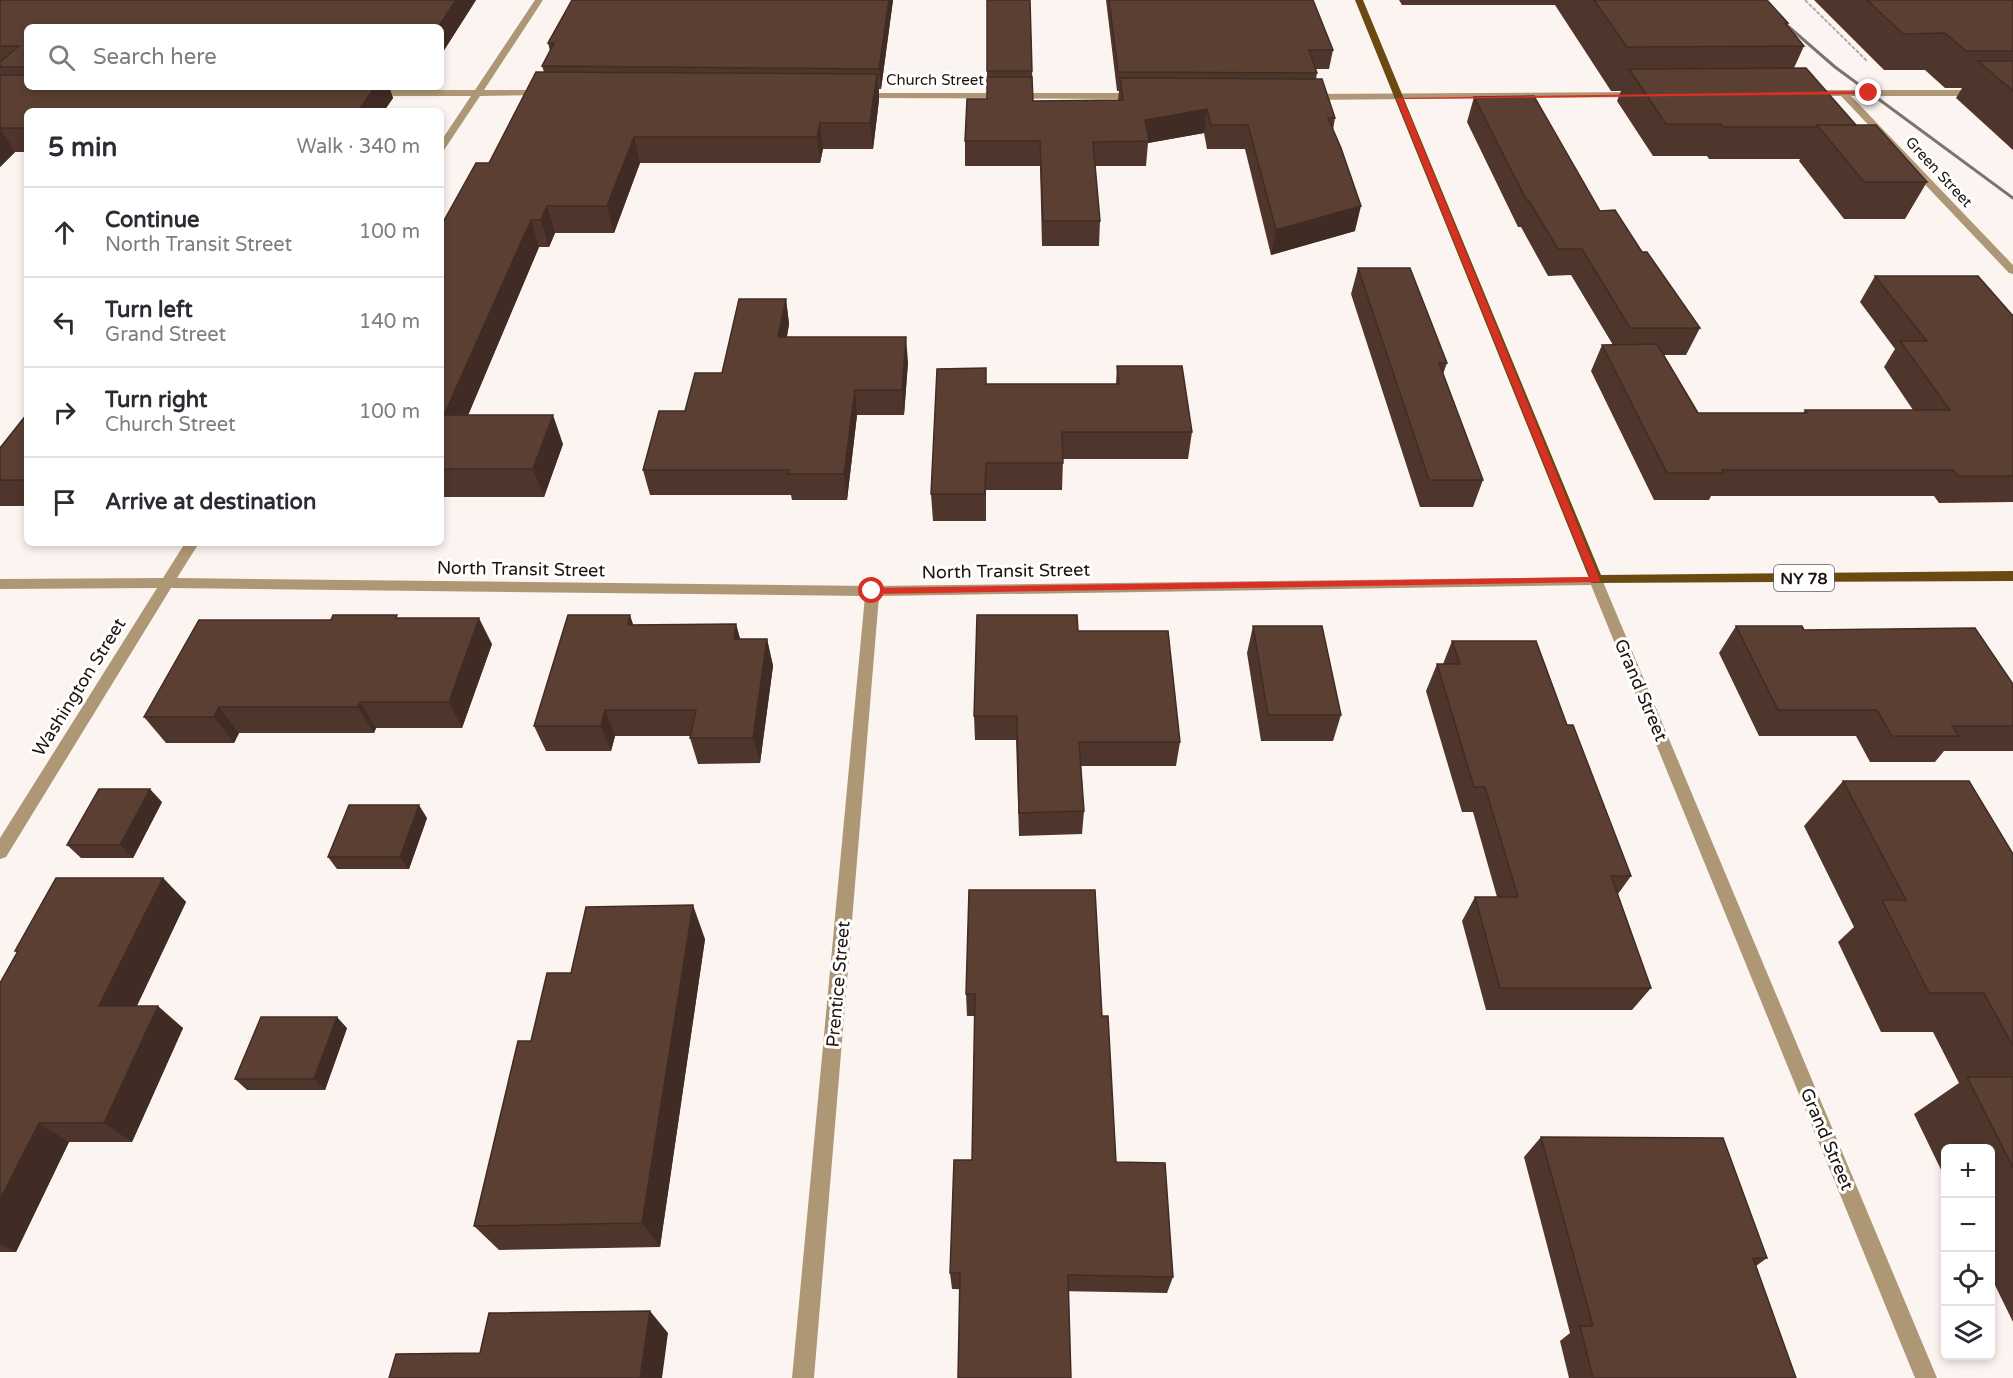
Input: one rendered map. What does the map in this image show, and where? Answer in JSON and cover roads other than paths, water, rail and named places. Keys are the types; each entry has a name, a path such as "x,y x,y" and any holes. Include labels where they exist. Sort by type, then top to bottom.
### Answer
{"main road":[{"name":"Grand Street","path":"1359,0 1596,580"},
{"name":"North Transit Street","path":"1596,580 2013,576"}],"street":[{"path":"444,143 539,0"},
{"path":"357,93 560,93"},
{"path":"1797,93 2013,93"},
{"name":"Green Street","path":"1843,93 2013,272"},
{"name":"Church Street","path":"848,94 1147,96"},
{"path":"1303,97 1645,95"},
{"name":"Washington Street","path":"0,852 190,546"},
{"name":"North Transit Street","path":"0,584 167,583 872,591 1596,580"},
{"name":"Grand Street","path":"1596,580 1926,1378"},
{"name":"Prentice Street","path":"803,1378 872,591"}],"railway":[{"path":"1758,0 1835,67 2013,198"}]}
